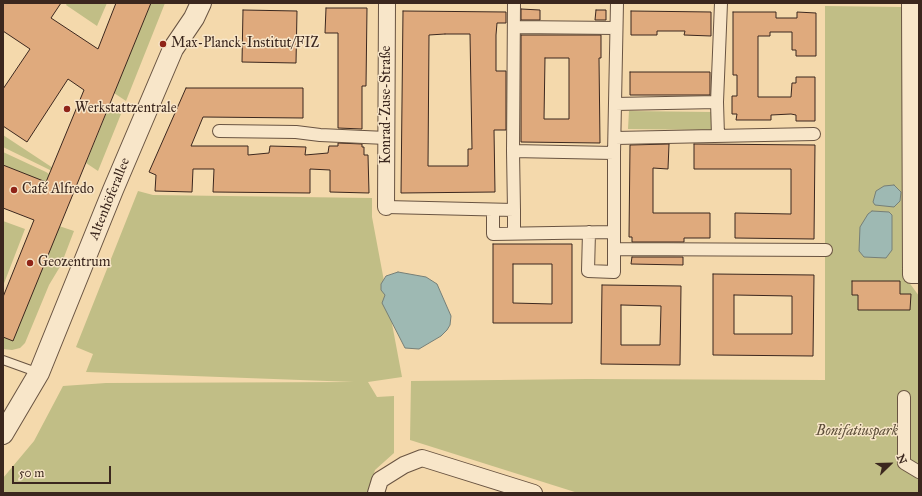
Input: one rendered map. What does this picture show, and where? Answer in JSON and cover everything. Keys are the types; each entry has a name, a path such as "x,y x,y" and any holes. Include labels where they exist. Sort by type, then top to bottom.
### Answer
{"street":[{"name":"Altenhöferallee","path":"173,49 177,24 187,3"},
{"name":"Altenhöferallee","path":"3,434 39,373 173,49 194,18 200,3"},
{"name":"Konrad-Zuse-Straße","path":"386,207 387,3"},
{"path":"514,3 512,151 514,233"},
{"path":"589,232 588,271 614,272 614,138 617,3"},
{"path":"718,136 717,102 721,3"},
{"path":"910,3 915,275"},
{"path":"514,27 616,28"},
{"path":"615,104 717,102"},
{"path":"219,131 296,132 320,135 386,138"},
{"path":"614,138 814,134"},
{"path":"512,151 614,153"},
{"path":"386,207 514,210"},
{"path":"493,210 493,234 614,232"},
{"path":"614,249 826,250"},
{"path":"904,397 904,463 919,472"},
{"path":"376,493 380,480 404,465 422,458 534,493"}],"lane":[{"path":"3,360 39,373"}],"green space":[{"path":"67,3 107,3 97,26 66,5"},
{"path":"151,3 165,3 126,101 114,93"},
{"name":"Bonifatiuspark","path":"825,6 902,7 903,274 919,296 919,493 578,493 410,440 411,381 587,379 825,380"},
{"path":"108,109 121,114 98,171 86,163"},
{"path":"629,111 713,112 713,130 628,129"},
{"path":"3,135 53,168 52,171 3,147"},
{"path":"3,152 46,172 73,189 72,193 3,165"},
{"path":"138,191 153,195 372,198 372,217 402,377 368,382 377,397 394,396 394,453 375,470 368,493 3,493 3,478 34,441 63,386 106,383 354,382 86,372 93,354 76,347"},
{"path":"3,221 25,229 3,286"},
{"path":"59,226 74,231 61,265 49,285 25,343 20,348 12,350 3,349 3,337"}],"water":[{"path":"894,185 901,192 900,201 894,207 875,205 873,202 876,191 884,186"},
{"path":"872,211 889,212 892,215 892,250 886,258 864,257 859,251 860,227 868,214"},
{"path":"398,272 426,277 437,284 451,316 450,325 447,330 441,336 419,349 405,348 382,303 385,295 381,290 381,284 386,276"}],"building":[{"path":"3,3 61,3 51,18 98,49 116,3 151,3 13,341 3,337 3,297 34,220 3,208 3,165 46,182 84,90 68,79 27,142 3,126 3,89 30,49 3,31"},
{"path":"326,8 367,8 366,86 362,86 362,129 338,128 338,33 325,33"},
{"path":"521,9 540,10 540,20 521,20"},
{"path":"243,10 297,11 296,63 242,62"},
{"path":"596,10 606,10 606,20 595,20"},
{"path":"403,11 506,12 506,23 497,23 496,35 496,71 506,71 506,130 494,130 495,192 401,193","holes":["470,34 472,149 468,149 468,166 428,166 429,35"]},
{"path":"631,11 711,12 711,36 684,35 685,31 657,31 657,35 631,35"},
{"path":"733,12 776,12 776,18 797,18 797,12 816,13 816,56 796,56 796,50 792,50 792,32 770,32 770,36 758,36 758,97 791,97 792,83 796,83 796,77 815,77 815,121 796,121 796,115 791,114 771,115 771,120 736,120 737,114 732,114 732,96 737,96 737,75 733,75"},
{"path":"521,35 601,35 601,58 599,58 600,143 521,142","holes":["545,58 569,58 569,119 544,119"]},
{"path":"630,72 710,72 710,95 630,95"},
{"path":"186,88 303,88 303,118 203,117 191,146 248,146 248,155 269,153 270,146 306,147 305,155 328,153 329,146 338,146 338,143 362,144 362,147 364,147 364,155 368,155 369,193 330,192 330,170 310,169 310,193 213,192 214,169 193,169 192,192 155,191 156,175 149,172"},
{"path":"669,144 668,169 653,168 653,213 710,213 710,238 684,238 684,242 632,242 632,237 629,237 630,145"},
{"path":"694,144 815,145 814,239 735,238 735,213 791,214 791,169 694,169"},
{"path":"493,244 572,244 572,323 493,323","holes":["513,264 552,264 552,304 513,303"]},
{"path":"632,257 683,257 683,265 631,264"},
{"path":"713,274 814,275 813,356 713,355","holes":["734,295 792,296 792,334 734,334"]},
{"path":"852,281 900,281 900,294 911,294 910,310 858,310 858,295 852,295"},
{"path":"602,285 681,286 680,365 601,364","holes":["621,305 661,306 660,345 621,345"]}],"place":[{"name":"Max-Planck-Institut/FIZ","path":"163,44"},
{"name":"Werkstattzentrale","path":"67,109"},
{"name":"Café Alfredo","path":"14,190"},
{"name":"Geozentrum","path":"30,263"}]}
